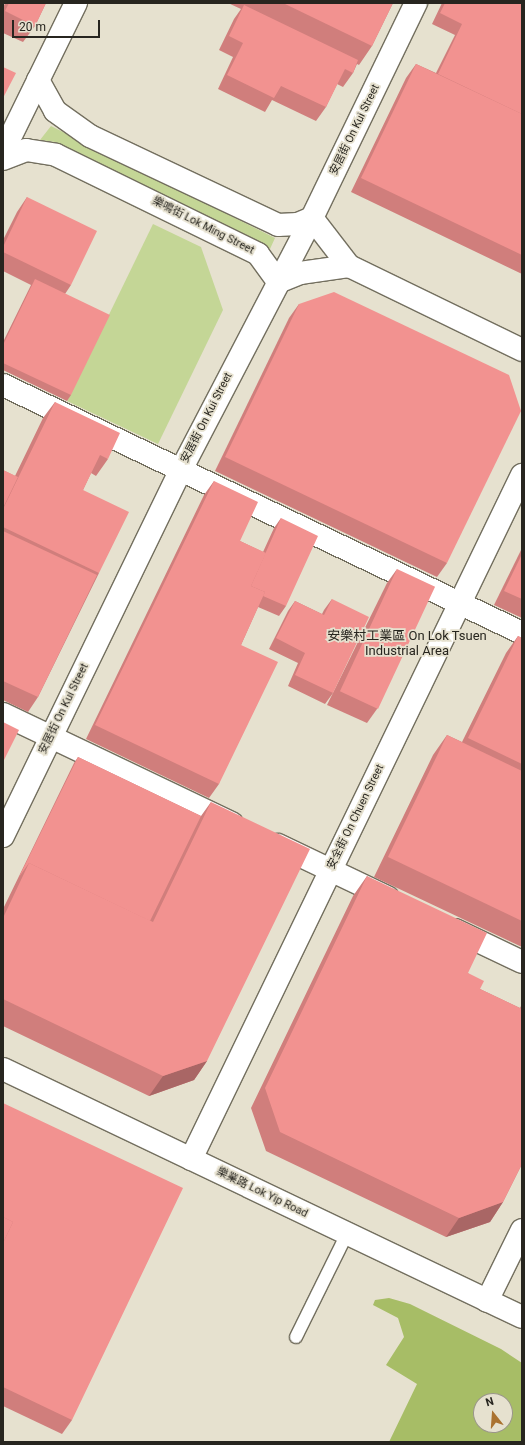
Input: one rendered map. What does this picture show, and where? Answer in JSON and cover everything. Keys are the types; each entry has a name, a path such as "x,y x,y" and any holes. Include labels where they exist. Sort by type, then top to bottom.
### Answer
{"street":[{"path":"3,152 76,3"},
{"name":"安居街 On Kui Street","path":"3,836 181,470 312,218 416,3"},
{"path":"38,80 55,111 90,136 278,225 298,224 312,218 349,266 522,350"},
{"name":"樂鳴街 Lok Ming Street","path":"3,159 26,150 42,150 78,163 258,254 278,282"},
{"path":"278,282 300,273 349,266"},
{"path":"3,385 522,632"},
{"name":"安全街 On Chuen Street","path":"191,1159 522,475"},
{"path":"3,714 408,907"},
{"path":"437,921 522,962"},
{"name":"樂業路 Lok Yip Road","path":"3,1069 522,1317"},
{"path":"487,1301 522,1230"}],"lane":[{"path":"296,1337 347,1234"}],"green space":[{"path":"51,126 275,238 270,249 55,142 40,140"},
{"path":"153,224 201,247 223,310 158,444 67,401"},
{"path":"389,1298 410,1304 501,1349 522,1363 522,1442 389,1442 417,1384 386,1365 404,1337 398,1318 373,1305 375,1300"}],"building":[{"path":"9,3 46,3 35,26 5,11"},
{"path":"283,3 393,3 372,46"},
{"path":"445,3 522,3 522,114 438,74 462,24 440,13"},
{"path":"244,5 358,60 353,73 345,69 326,107 281,86 274,98 227,75 243,43 229,36"},
{"path":"416,64 522,114 522,255 361,178"},
{"path":"3,67 16,73 3,98"},
{"path":"27,197 97,231 71,285 3,252 3,247"},
{"path":"35,279 110,315 71,395 3,363 3,345"},
{"path":"334,292 509,375 521,411 447,563 225,457 299,304"},
{"path":"55,402 120,433 108,459 100,455 83,490 129,512 99,573 3,527 3,509"},
{"path":"3,470 18,477 3,508"},
{"path":"214,481 258,502 240,541 266,553 251,586 265,592 241,645 278,662 219,784 95,725"},
{"path":"281,518 318,536 286,606 263,596 265,592 251,586"},
{"path":"3,531 97,575 38,697 3,681"},
{"path":"522,554 522,599 504,591"},
{"path":"397,569 435,587 378,709 340,691"},
{"path":"332,599 369,617 333,693 295,675 305,653 276,638 295,601 324,615"},
{"path":"518,636 522,638 522,764 468,738"},
{"path":"3,722 19,730 3,762"},
{"path":"447,735 522,771 522,921 388,857"},
{"path":"78,757 201,816 150,921 29,863 19,877"},
{"path":"211,802 310,849 207,1061 163,1076 3,999 3,918 29,863 153,922"},
{"path":"367,876 487,933 468,973 484,981 480,989 522,1009 522,1164 503,1202 459,1218 280,1132 265,1088"},
{"path":"3,1103 183,1188 72,1420 3,1387 3,1243 13,1222 3,1217"},
{"path":"3,1217 13,1222 3,1243"}],"district":[{"name":"安樂村工業區 On Lok Tsuen Industrial Area","path":"407,644"}]}
